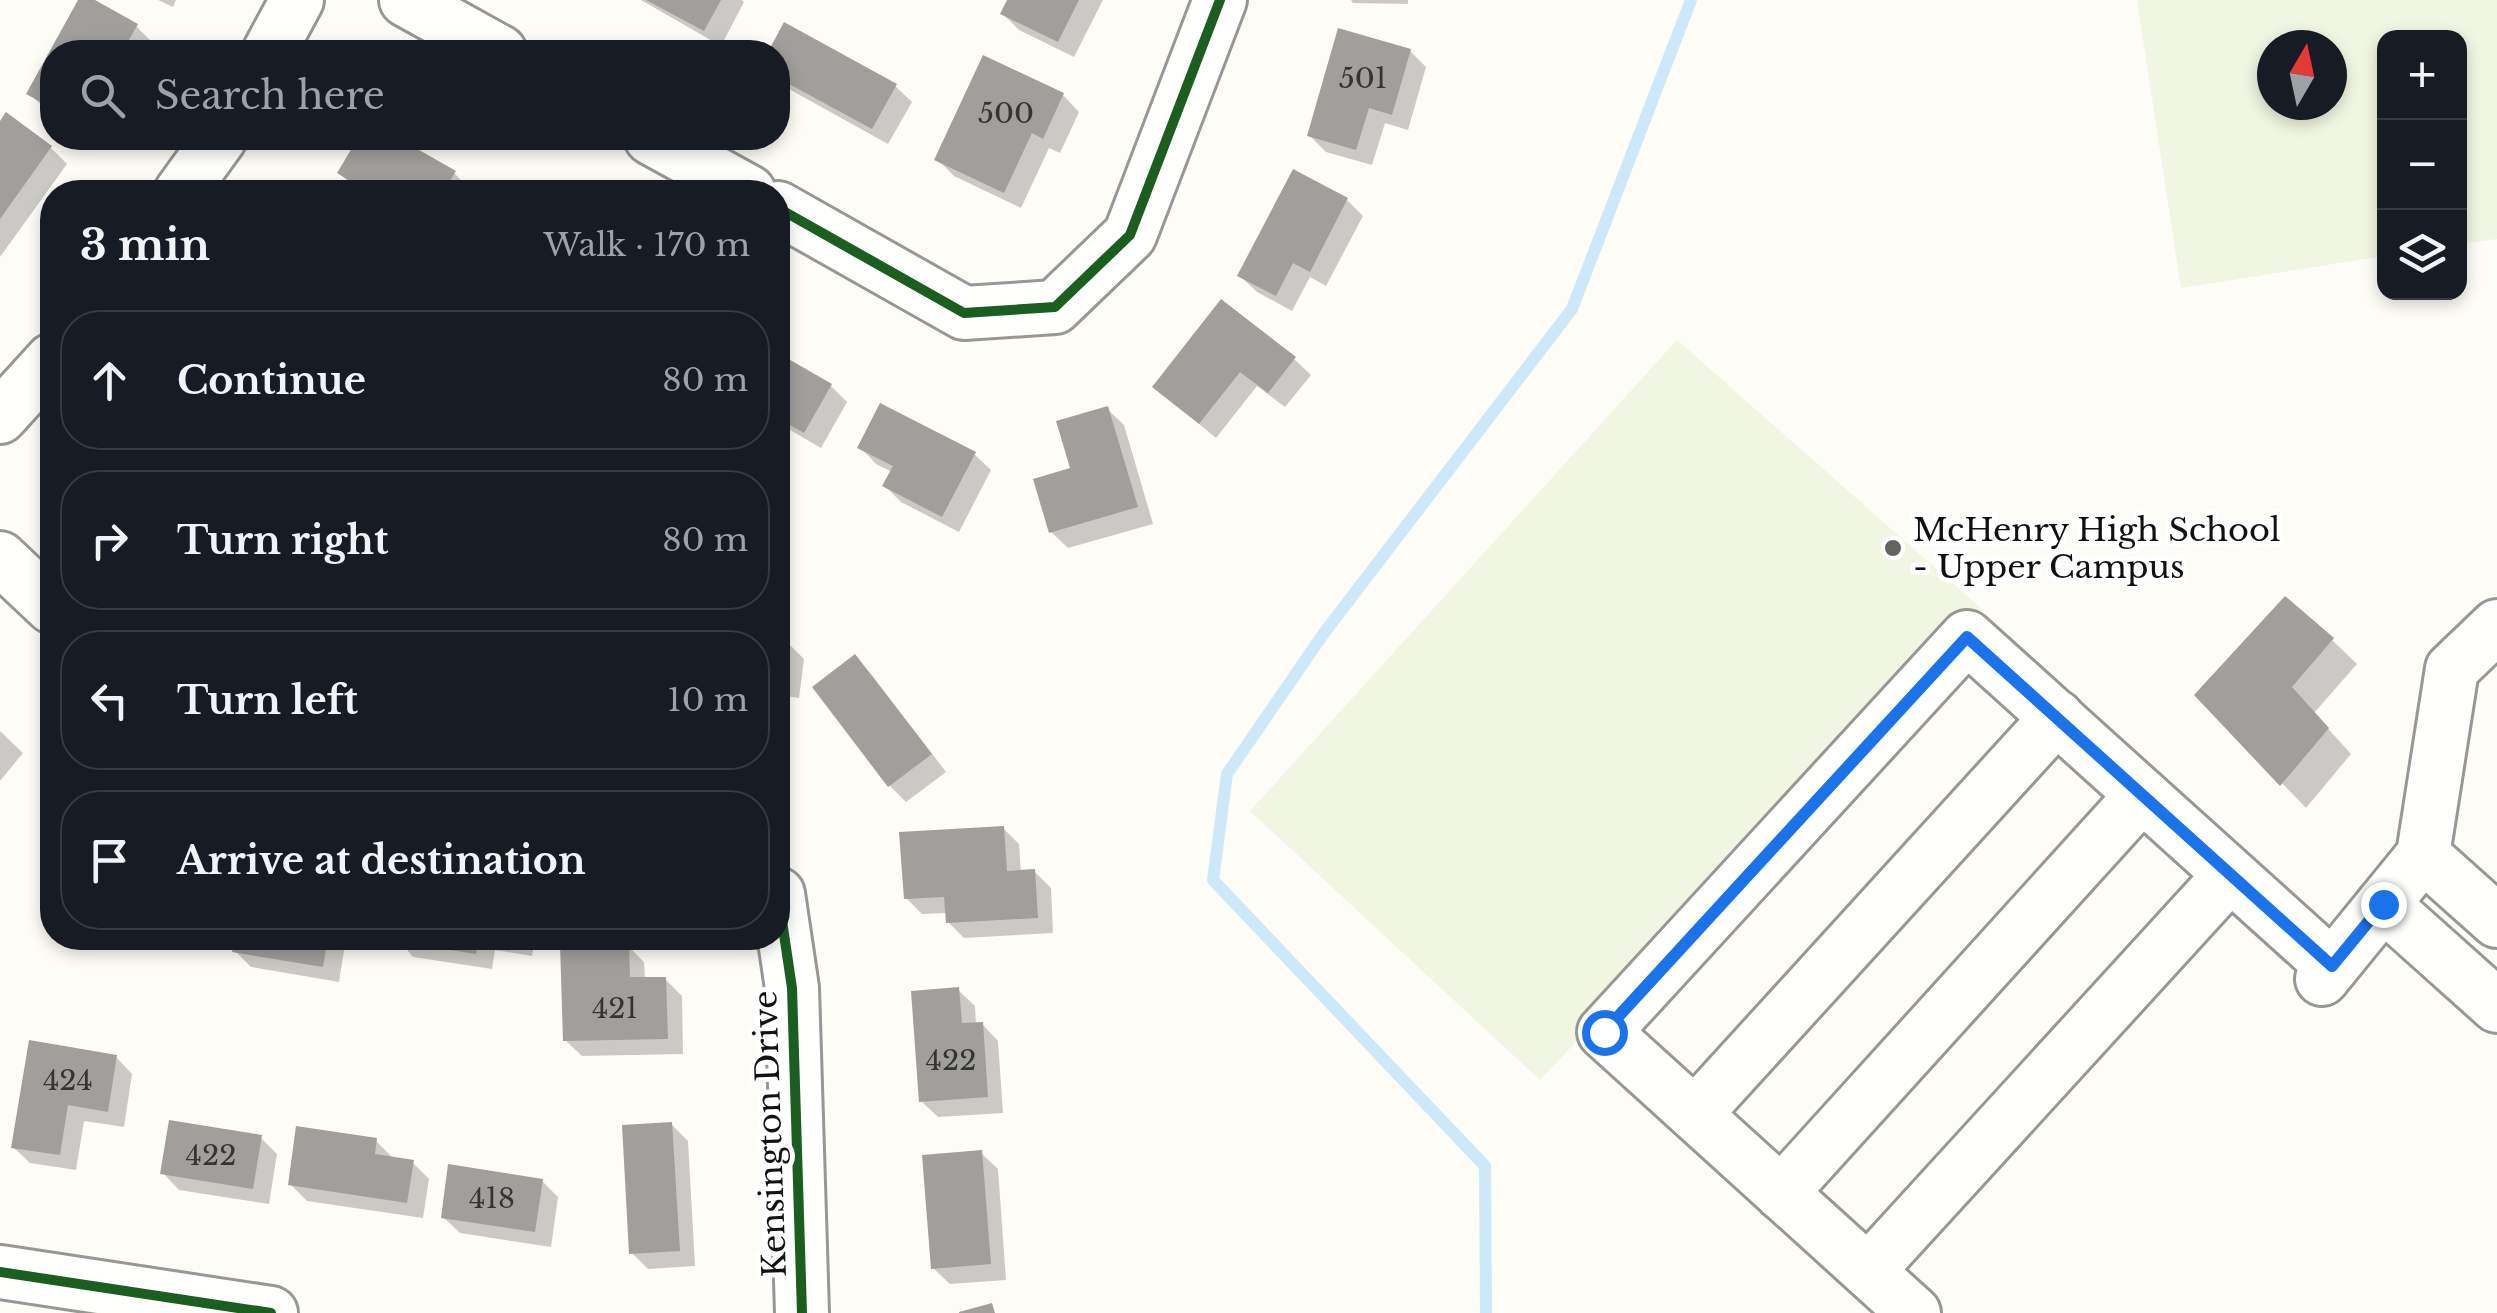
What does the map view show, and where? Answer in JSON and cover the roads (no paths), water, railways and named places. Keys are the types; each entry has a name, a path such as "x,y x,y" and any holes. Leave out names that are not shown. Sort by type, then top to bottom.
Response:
{"street":[{"path":"275,40 297,0"},
{"path":"406,0 478,40"},
{"path":"790,215 964,313 1055,308 1130,235 1220,0"},
{"path":"190,180 212,150"},
{"path":"673,150 727,180"},
{"path":"0,417 40,373"},
{"path":"0,558 40,595"},
{"path":"1914,1313 1604,1032 1967,637 2230,875 2327,973 2422,855 2452,669 2497,626"},
{"path":"1694,1114 2056,718"},
{"path":"1781,1193 2142,795"},
{"path":"2422,855 2497,921"},
{"path":"1868,1271 2230,875"},
{"path":"2383,904 2497,1006"},
{"name":"Kensington Drive","path":"786,950 792,988 802,1313"},
{"path":"0,1272 272,1313"}],"waterway":[{"path":"1486,1313 1485,1166 1213,880 1227,774 1324,633 1572,309 1691,0"}],"place":[{"name":"McHenry High School - Upper Campus","path":"1893,548"}]}
